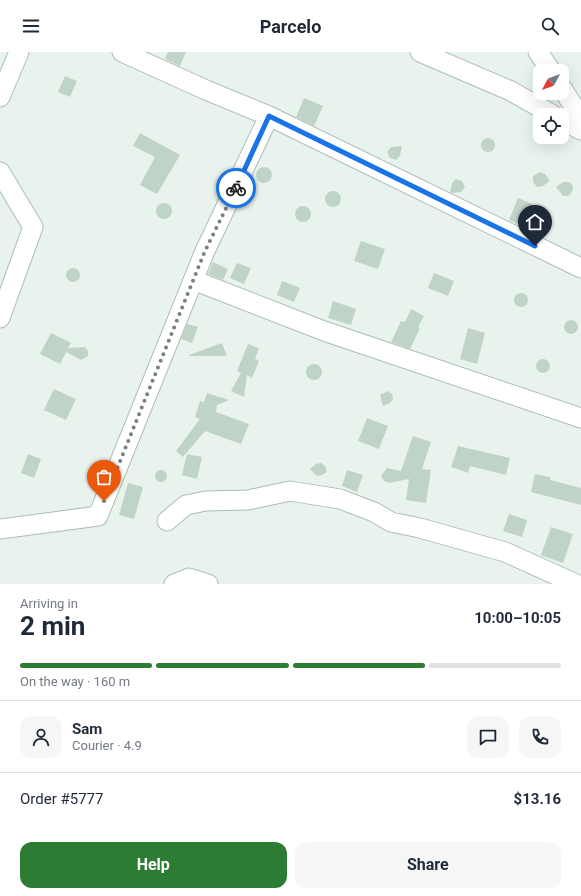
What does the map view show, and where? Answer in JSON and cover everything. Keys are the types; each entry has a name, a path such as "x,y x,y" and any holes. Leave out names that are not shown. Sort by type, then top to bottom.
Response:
{"street":[{"path":"0,97 19,52"},
{"path":"122,52 206,90 269,116 580,264"},
{"path":"420,52 511,91 541,108"},
{"path":"538,52 546,64"},
{"path":"569,99 581,118"},
{"path":"0,529 98,516 205,251 269,116"},
{"path":"569,124 581,130"},
{"path":"0,172 33,227 0,318"},
{"path":"193,280 324,331 581,418"},
{"path":"167,521 186,505 206,501 248,500 290,491 340,499 374,512 391,522 420,528 505,552 576,584"},
{"path":"174,584 189,578 208,584"}],"building":[{"path":"168,52 186,52 180,66 165,59"},
{"path":"65,76 77,81 70,97 58,92"},
{"path":"304,98 323,106 314,126 296,117"},
{"path":"140,133 180,155 157,194 140,185 155,157 133,146"},
{"path":"488,138 493,140 495,145 493,150 488,152 483,150 481,145 483,140"},
{"path":"402,146 400,156 396,160 390,158 387,152 391,147"},
{"path":"264,167 271,172 272,175 267,182 264,183 257,178 256,175 261,168"},
{"path":"540,172 545,174 550,181 543,186 537,187 533,182 533,176"},
{"path":"456,179 462,181 465,187 461,192 452,193 450,192 452,183"},
{"path":"563,182 569,182 573,186 572,192 568,196 563,196 556,187"},
{"path":"333,191 340,196 341,199 336,206 333,207 326,202 325,199 330,192"},
{"path":"518,198 532,204 530,208 541,217 544,225 536,229 522,226 509,220"},
{"path":"164,203 170,205 172,211 170,217 164,219 158,217 156,211 158,205"},
{"path":"300,206 306,206 311,211 309,220 306,222 300,222 295,217 295,211"},
{"path":"361,241 385,249 378,269 354,261"},
{"path":"213,262 228,269 223,280 208,274"},
{"path":"237,263 251,268 244,284 230,278"},
{"path":"73,268 78,270 80,275 78,280 73,282 68,280 66,275 68,270"},
{"path":"434,273 454,281 448,296 428,288"},
{"path":"282,281 300,288 294,302 277,295"},
{"path":"518,293 524,293 528,297 528,303 524,307 518,307 514,303 514,297"},
{"path":"333,301 356,309 351,325 328,318"},
{"path":"411,309 424,316 418,327 420,328 410,349 391,342 401,321 405,322"},
{"path":"568,320 574,320 578,324 578,330 574,334 568,334 564,330 564,324"},
{"path":"187,324 198,327 192,343 181,339"},
{"path":"468,328 485,333 477,364 460,359"},
{"path":"51,333 71,343 68,348 85,347 88,351 88,356 81,360 66,352 60,364 40,354"},
{"path":"222,343 227,356 189,355"},
{"path":"248,344 259,348 255,359 259,361 252,378 247,375 244,397 231,391 241,373 237,371"},
{"path":"540,359 546,359 550,363 550,369 546,373 540,373 536,369 536,363"},
{"path":"314,364 321,369 322,372 317,379 314,380 307,375 306,372 311,365"},
{"path":"54,389 76,399 66,420 44,410"},
{"path":"388,391 392,394 393,399 390,403 383,406 380,395"},
{"path":"207,393 229,400 217,405 216,412 249,424 241,444 205,431 183,457 176,451 200,419 195,417 200,401 204,402"},
{"path":"367,418 388,426 379,449 358,441"},
{"path":"413,436 431,442 422,469 431,470 426,503 406,500 409,479 389,483 384,481 381,476 387,468 401,471"},
{"path":"458,446 510,458 506,475 470,466 468,473 451,467"},
{"path":"28,454 41,459 34,478 21,473"},
{"path":"187,454 202,457 197,479 182,475"},
{"path":"321,463 325,466 327,472 317,476 310,469 316,464"},
{"path":"159,470 163,470 167,476 163,482 159,482 155,478 155,474"},
{"path":"347,470 363,475 357,492 342,486"},
{"path":"535,474 550,477 550,480 581,488 581,505 531,492"},
{"path":"128,483 143,487 134,519 119,515"},
{"path":"509,514 527,520 522,537 503,531"},
{"path":"551,527 573,534 563,563 541,555"}],"way so far":[{"path":"104,501 205,251 236,188"}],"route":[{"path":"236,188 269,116 535,246"}]}
